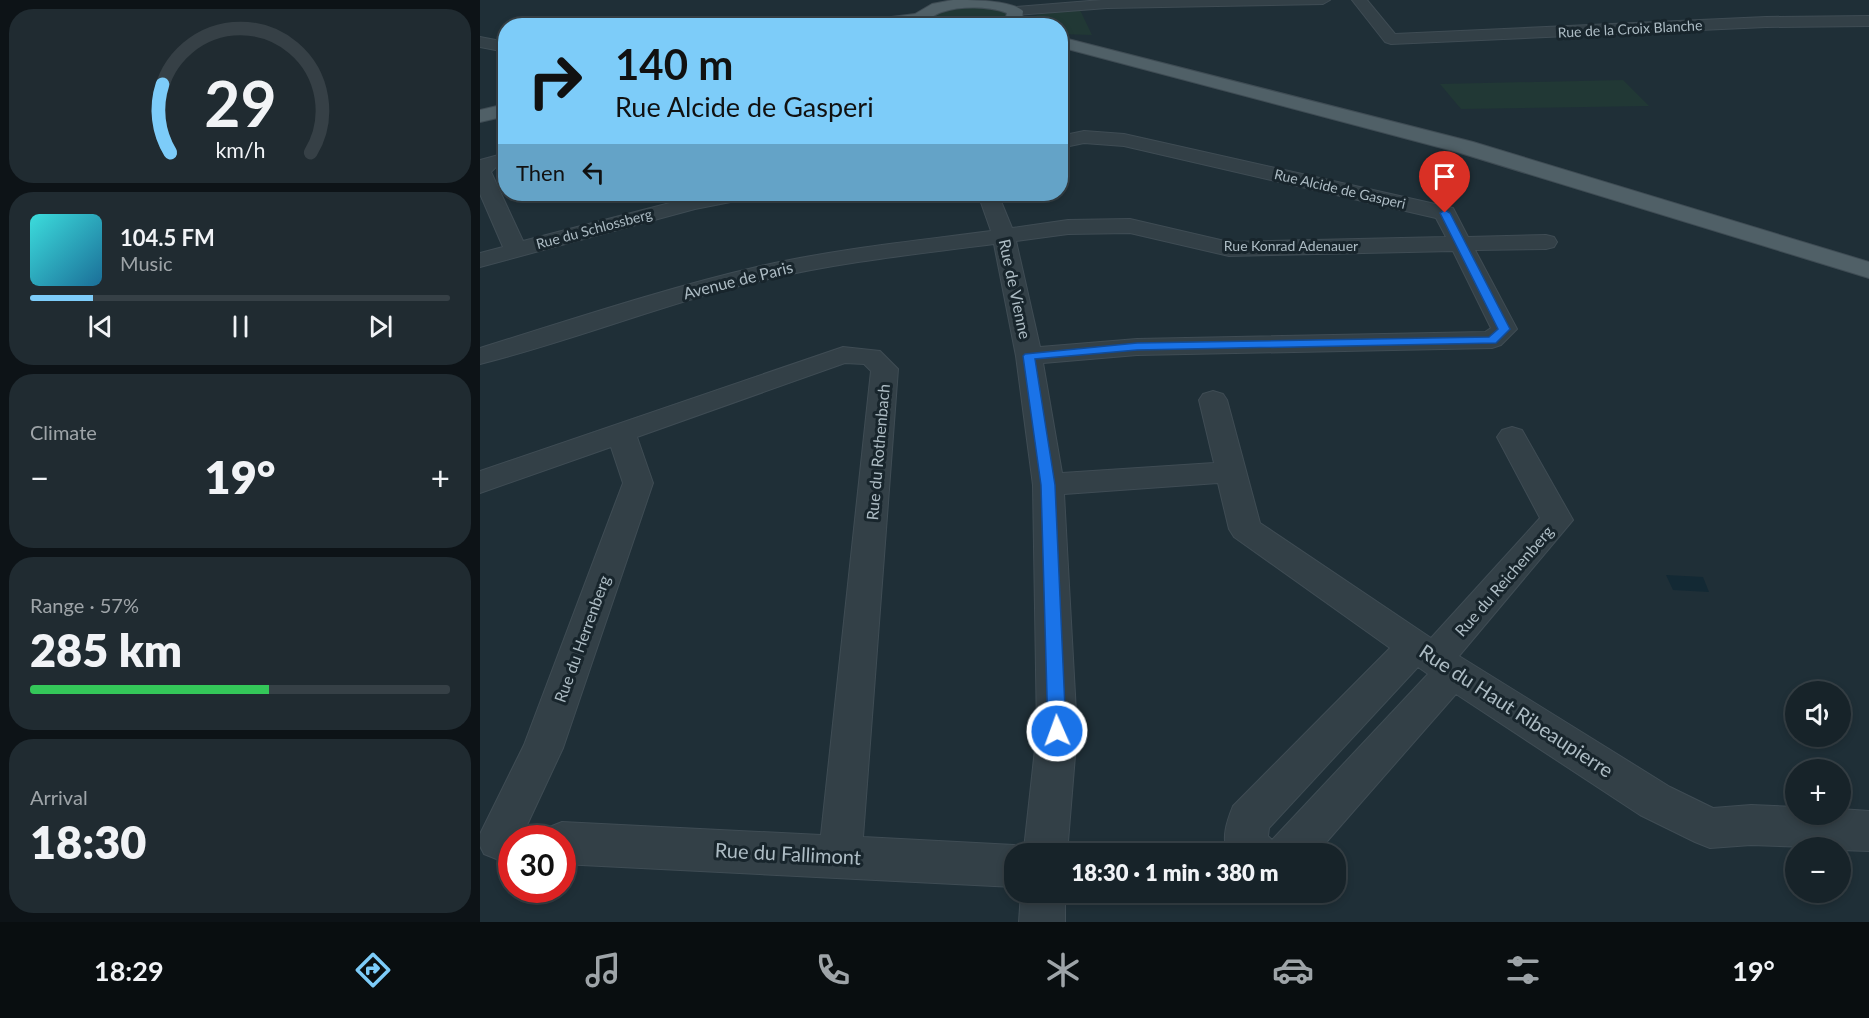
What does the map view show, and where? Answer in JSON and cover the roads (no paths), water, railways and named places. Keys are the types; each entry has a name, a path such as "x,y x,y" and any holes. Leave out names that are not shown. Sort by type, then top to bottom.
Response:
{"main road":[{"path":"924,18 927,10 942,5 977,0 997,3 1015,11 1014,18"},
{"path":"1068,44 1465,147 1869,270"},
{"path":"480,116 498,113"}],"street":[{"path":"1015,11 1107,4 1323,0"},
{"path":"1359,0 1407,56"},
{"name":"Rue de la Croix Blanche","path":"1391,39 1766,22 1869,21"},
{"path":"480,42 498,45"},
{"name":"Rue Alcide de Gasperi","path":"1029,356 1137,347 1492,340 1504,329 1445,213 1124,140 1084,137 1068,140"},
{"path":"498,161 489,163 480,171 516,250"},
{"name":"Rue du Schlossberg","path":"480,260 680,201"},
{"name":"Rue de Vienne","path":"991,201 1003,234 1029,356 1048,485 1057,731 1046,843"},
{"name":"Rue Konrad Adenauer","path":"1003,234 1068,227 1130,226 1229,249 1546,242"},
{"name":"Avenue de Paris","path":"480,356 675,296 762,273 850,256 1003,234"},
{"name":"Rue du Rothenbach","path":"480,482 843,355 871,357 885,369 840,857"},
{"name":"Rue du Haut Ribeaupierre","path":"1213,400 1229,472 1245,529 1435,659 1655,801 1710,828 1751,825 1869,831"},
{"name":"Rue du Herrenberg","path":"497,840 543,748 638,483 621,434"},
{"name":"Rue du Reichenberg","path":"1295,843 1435,659 1557,520 1512,436"},
{"path":"1048,485 1229,472"},
{"name":"Rue du Reichenberg","path":"1246,843 1248,820 1435,659"},
{"name":"Rue du Fallimont","path":"576,844 1004,865"},
{"path":"1042,922 1043,903"}],"water":[{"path":"1666,575 1703,577 1709,592 1673,590"}]}
